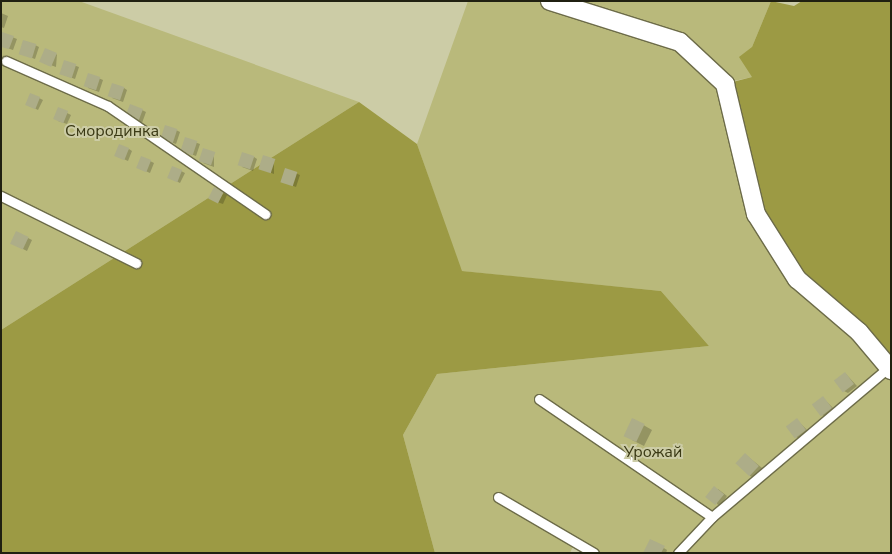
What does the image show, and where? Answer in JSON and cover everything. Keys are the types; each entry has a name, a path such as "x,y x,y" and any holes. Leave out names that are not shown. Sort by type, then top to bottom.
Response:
{"street":[{"path":"550,1 680,42 725,84 756,214 797,279 859,332 889,369"}],"lane":[{"path":"3,62 108,106 265,214"},
{"path":"1,196 136,263"},
{"path":"678,553 712,517 889,369"},
{"path":"539,399 712,517"},
{"path":"498,497 594,553"}],"green space":[{"name":"Смородинка","path":"1,1 79,1 359,102 1,330"},
{"name":"Урожай","path":"468,1 771,1 752,47 752,77 725,83 891,370 891,553 594,553 575,542 570,553 435,553 403,435 437,374 709,346 661,291 461,271 417,144"}],"shaded area":[{"path":"771,1 794,6 802,1 891,1 891,370 797,279 756,214 725,84 752,77 739,57 752,47"},
{"path":"359,102 417,144 462,271 661,291 709,346 437,374 403,435 435,553 1,553 1,330"}],"building":[{"path":"2,32 14,36 9,49 1,47"},
{"path":"23,40 36,44 32,58 19,54"},
{"path":"45,48 57,53 51,67 39,62"},
{"path":"64,60 76,64 72,78 59,74"},
{"path":"88,73 100,77 96,90 84,86"},
{"path":"112,83 124,87 120,100 108,96"},
{"path":"30,93 40,97 35,109 25,105"},
{"path":"130,104 143,109 138,123 125,118"},
{"path":"58,107 68,111 63,123 53,119"},
{"path":"165,125 177,129 173,143 160,139"},
{"path":"185,137 197,141 193,155 180,151"},
{"path":"119,144 129,148 124,160 114,156"},
{"path":"203,148 215,152 211,165 199,161"},
{"path":"242,152 254,156 250,169 238,165"},
{"path":"263,155 275,159 271,173 258,169"},
{"path":"141,156 151,160 146,172 136,168"},
{"path":"172,166 182,170 177,182 167,178"},
{"path":"285,168 297,172 293,186 280,182"},
{"path":"214,187 224,192 218,204 208,199"},
{"path":"16,231 29,237 23,250 10,244"},
{"path":"845,372 854,384 843,392 834,380"},
{"path":"823,396 832,408 821,416 812,404"},
{"path":"632,418 645,424 636,442 624,436"},
{"path":"797,418 806,430 795,438 786,426"},
{"path":"745,453 759,466 749,476 735,463"},
{"path":"714,486 724,494 715,505 705,497"},
{"path":"650,539 665,546 661,553 643,553"}]}
